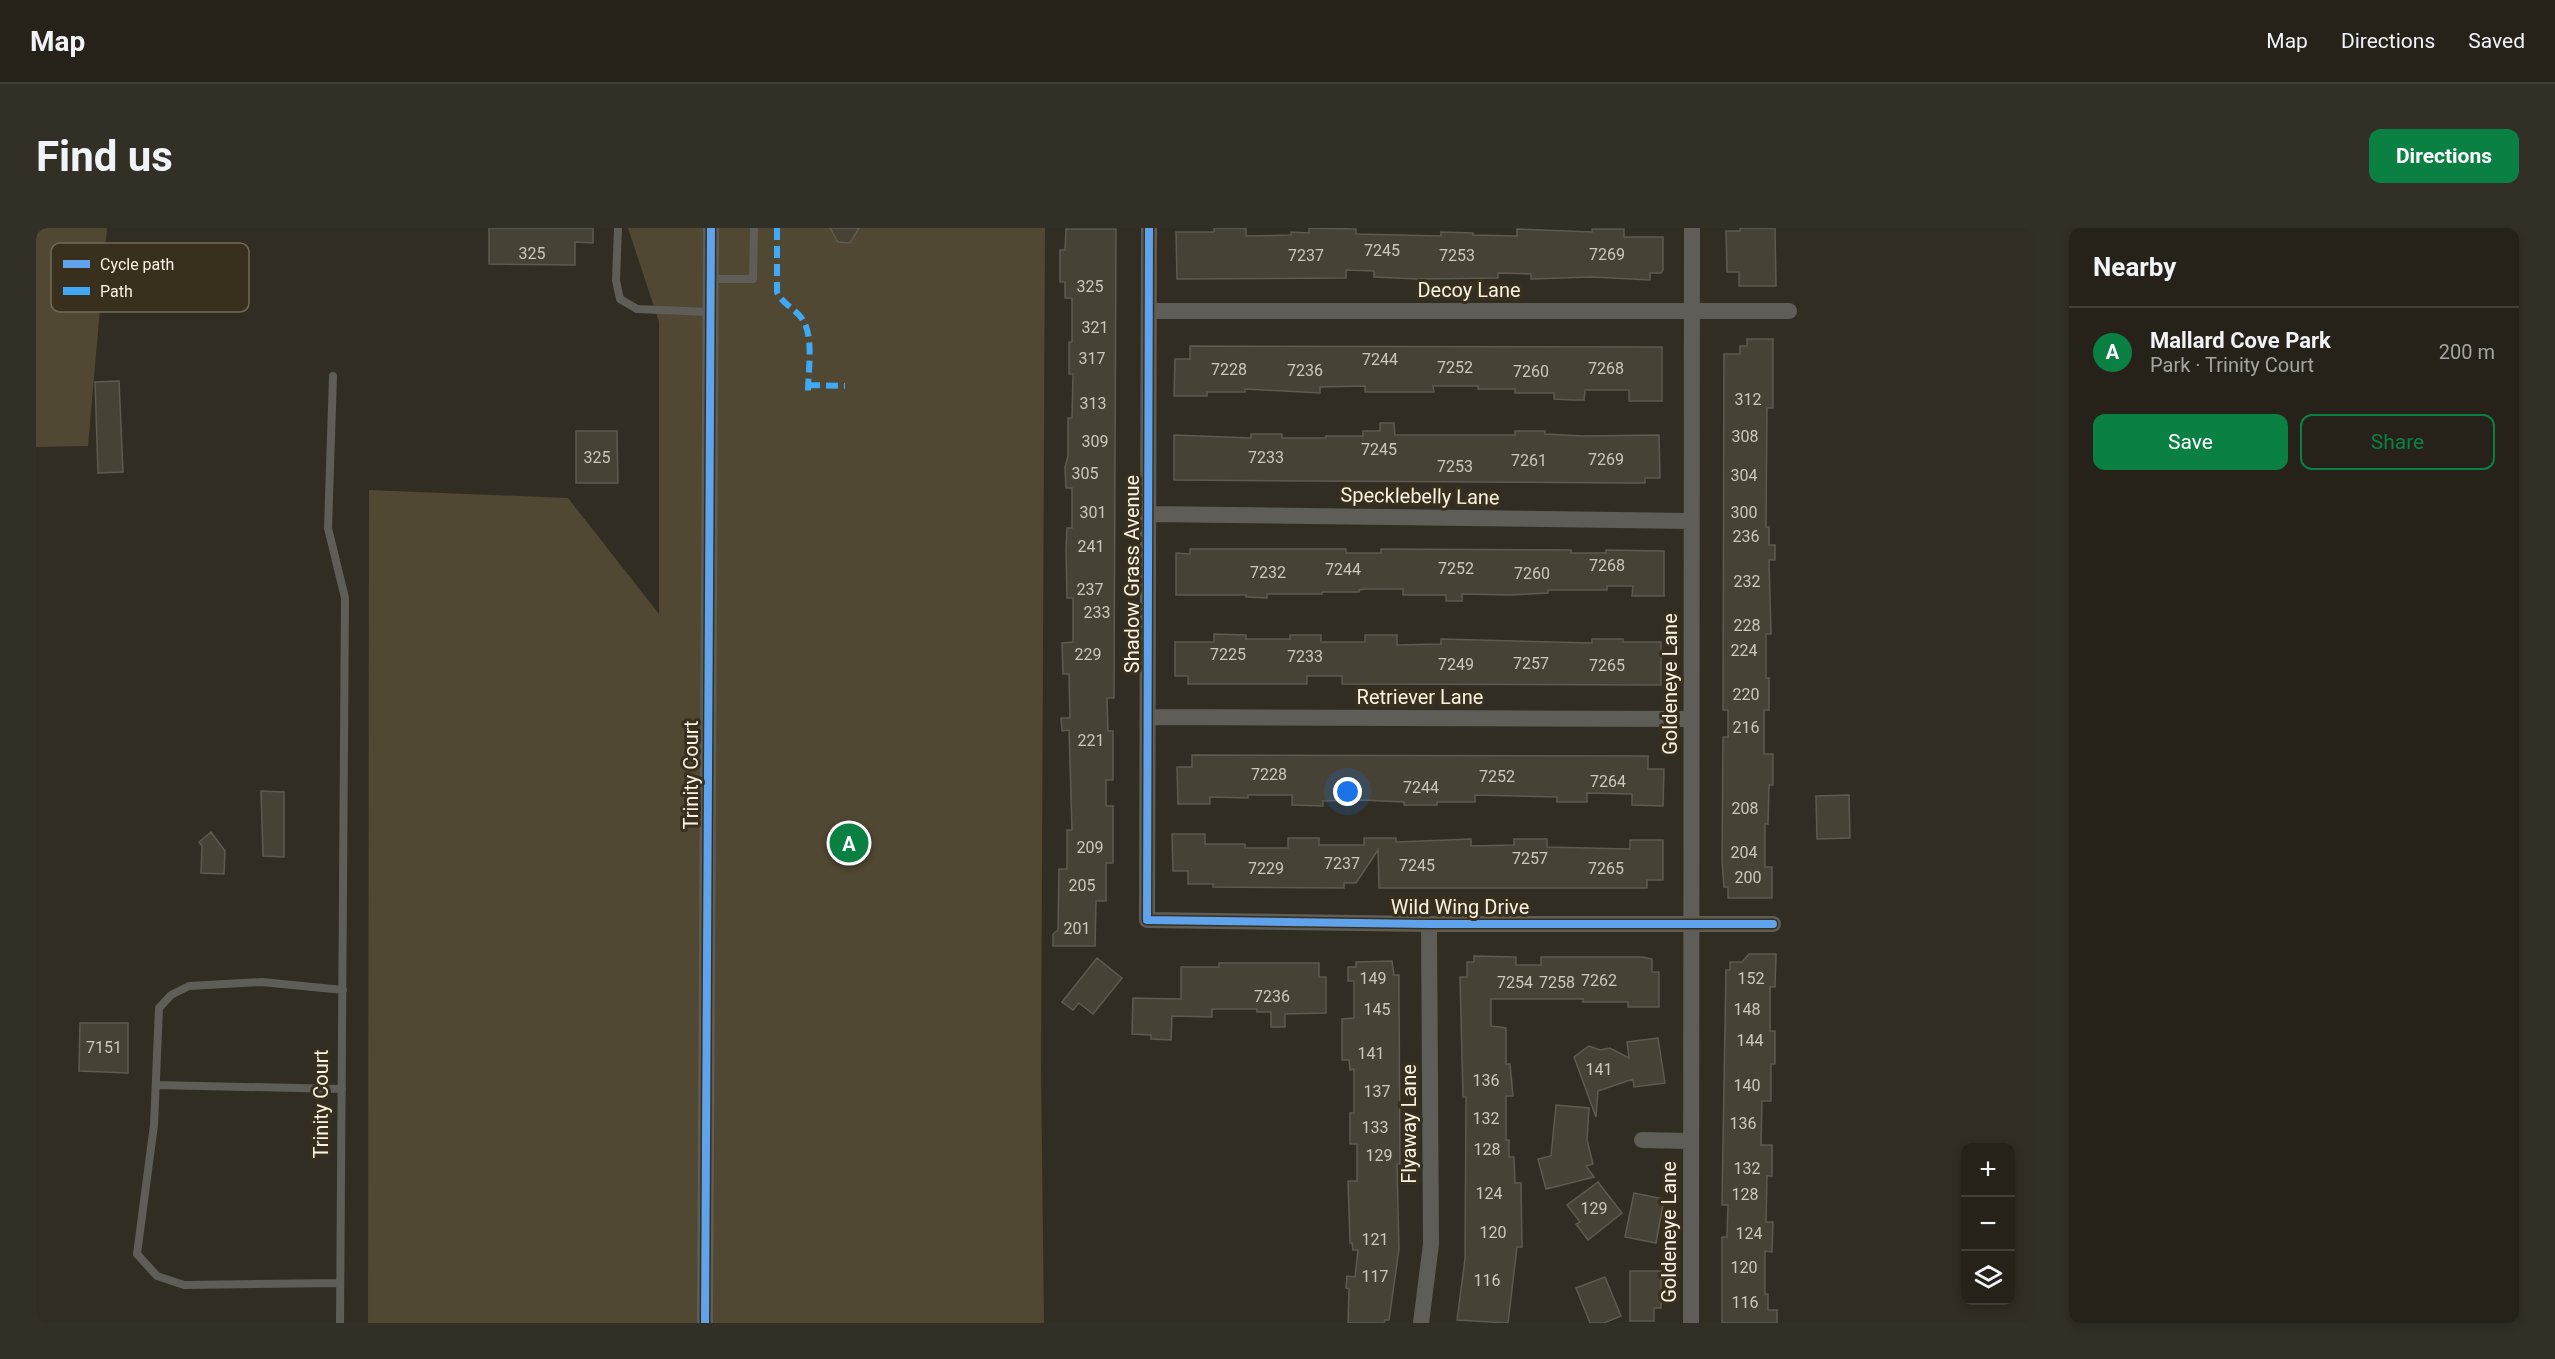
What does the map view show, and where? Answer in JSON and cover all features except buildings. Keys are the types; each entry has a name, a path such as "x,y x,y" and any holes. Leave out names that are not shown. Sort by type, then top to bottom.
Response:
{"street":[{"name":"Trinity Court","path":"705,1323 711,228"},
{"name":"Shadow Grass Avenue","path":"1147,920 1149,228"},
{"name":"Goldeneye Lane","path":"1690,1323 1692,228"},
{"name":"Decoy Lane","path":"1149,311 1789,311"},
{"name":"Specklebelly Lane","path":"1148,514 1691,520"},
{"name":"Retriever Lane","path":"1149,717 1691,719"},
{"name":"Wild Wing Drive","path":"1147,920 1429,924 1773,924"},
{"name":"Flyaway Lane","path":"1421,1323 1431,1244 1429,924"},
{"name":"Goldeneye Lane","path":"1642,1140 1690,1141"}],"lane":[{"path":"618,228 616,280 620,299 637,309 710,312"},
{"path":"711,279 753,279 754,228"},
{"name":"Trinity Court","path":"333,376 328,528 345,598 340,1323"},
{"path":"340,1283 184,1285 157,1276 137,1254 154,1125 159,1008 171,995 189,986 262,982 343,990"},
{"path":"156,1085 342,1089"}],"shaded area":[{"path":"36,228 107,228 106,243 51,243 51,312 100,312 88,446 36,447"},
{"path":"628,228 1045,228 1041,1071 1044,1323 368,1323 369,490 568,498 659,614 659,322"}],"marked path":[{"path":"777,228 777,292 782,300 800,316 806,327 810,355 808,392"},
{"path":"808,385 845,386"}],"cycle path":[{"path":"705,1323 711,228"},
{"path":"1149,228 1147,920 1429,924 1773,924"}],"place":[{"name":"Mallard Cove Park","path":"849,843"}]}
